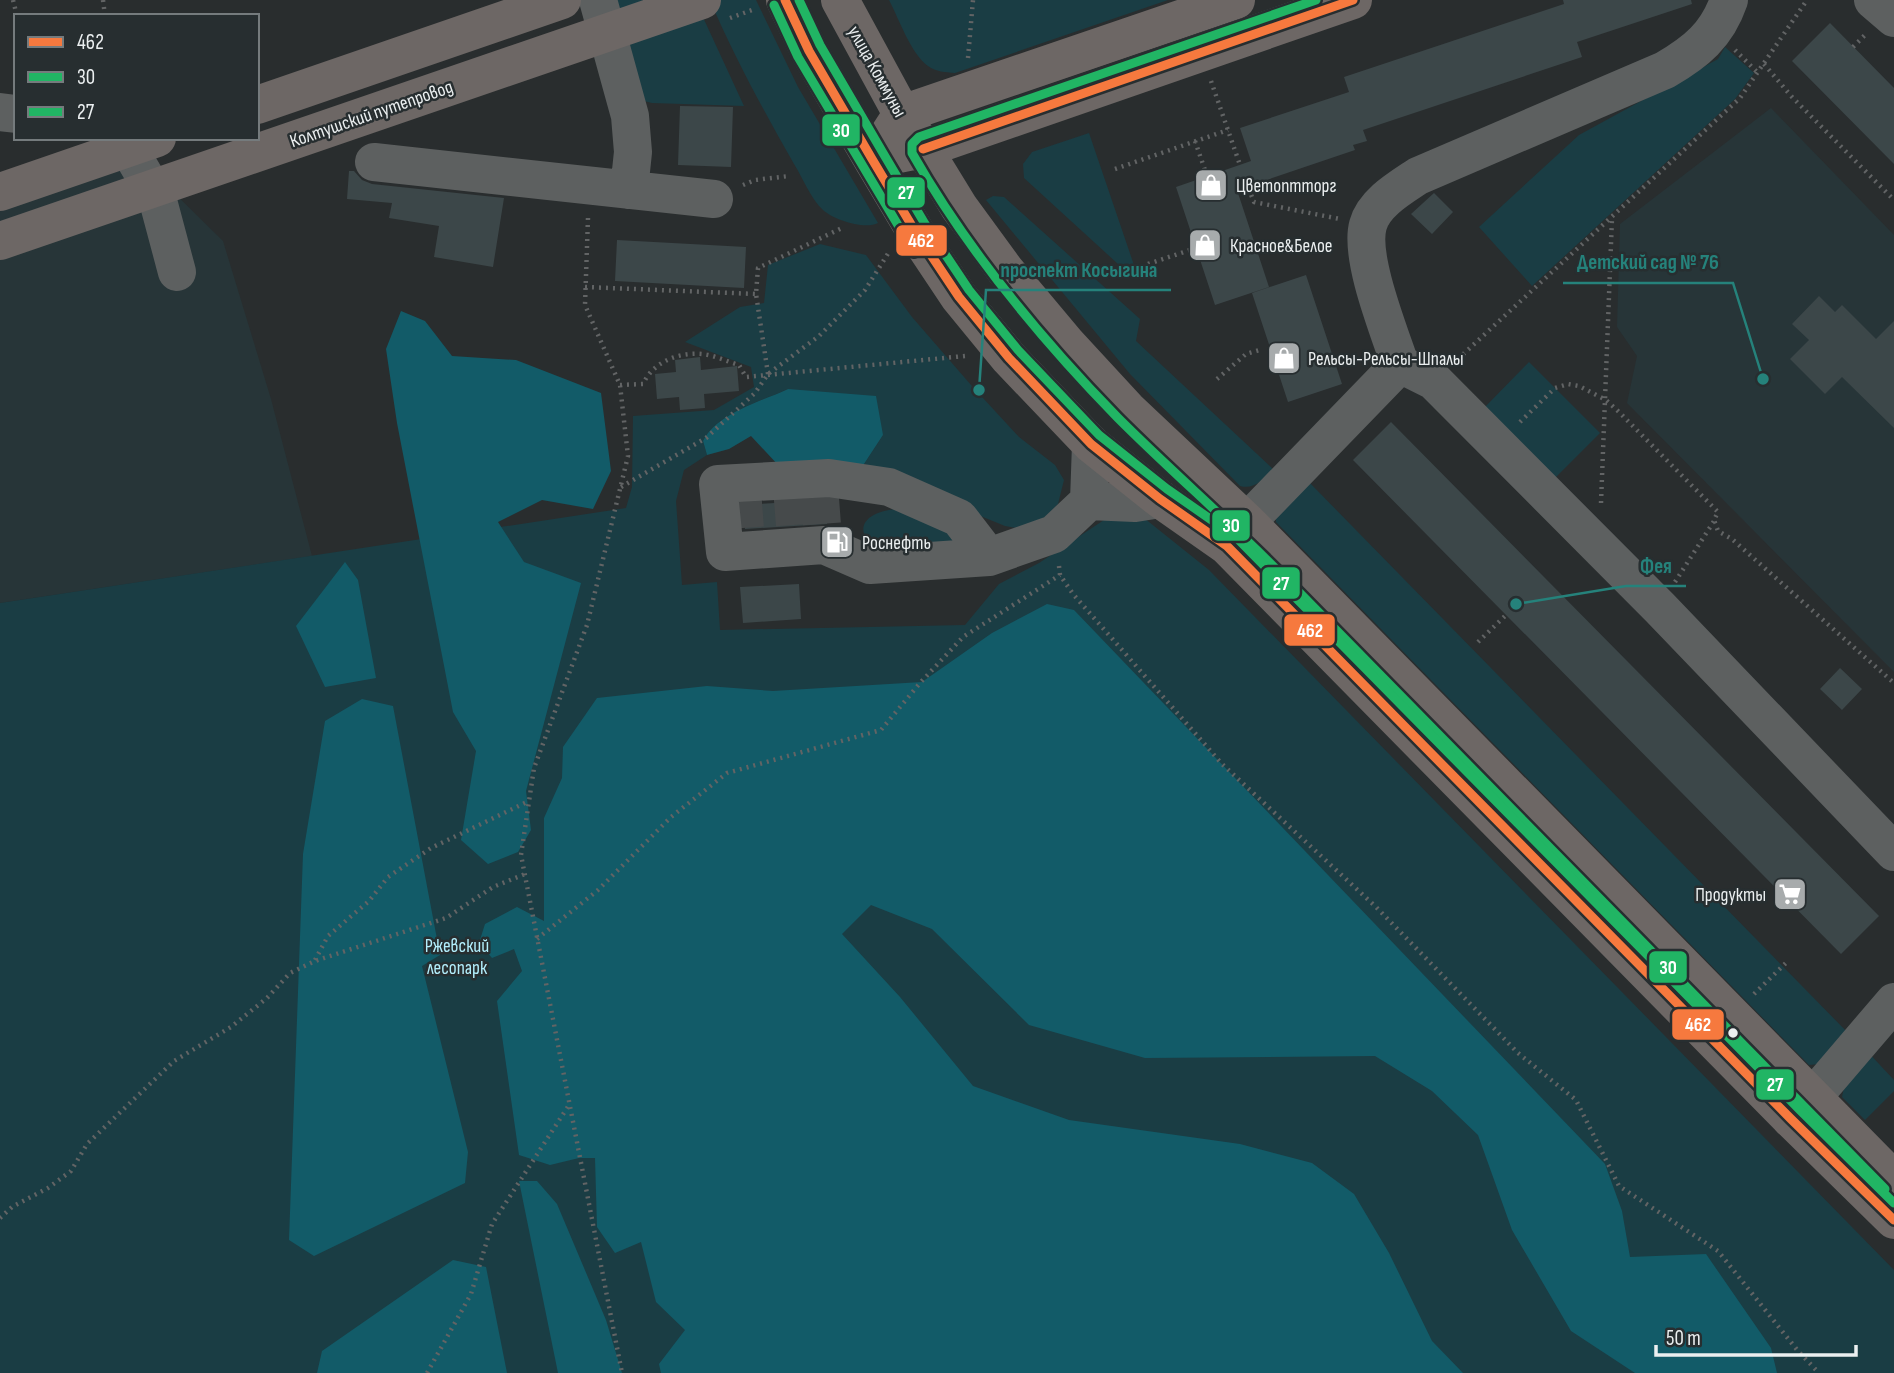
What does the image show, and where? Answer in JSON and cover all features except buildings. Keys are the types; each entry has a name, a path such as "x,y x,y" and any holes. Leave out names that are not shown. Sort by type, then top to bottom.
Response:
{"main road":[{"path":"259,104 562,0"},
{"name":"Колтушский путепровод","path":"0,241 702,0"},
{"name":"улица Коммуны","path":"785,0 809,51 915,231 960,297 1009,358 1091,443 1160,499 1227,545 1802,1109 1894,1180"},
{"name":"улица Коммуны","path":"839,0 902,114 966,217 1005,270 1067,344 1127,409 1247,522 1802,1109 1894,1220"},
{"path":"872,159 902,114 1236,0"},
{"path":"872,159 923,149 1353,0"},
{"path":"0,192 151,140"}],"lane":[{"path":"598,0 630,116 633,152 629,190"},
{"path":"1729,0 1714,31 1693,54 1665,70 1418,176 1386,198 1368,225 1367,257 1400,364 1434,381 1660,608 1894,852"},
{"path":"1873,0 1894,18"},
{"path":"116,140 130,151 157,198 177,272"},
{"path":"374,162 714,200"},
{"path":"1247,522 1400,364"},
{"path":"989,557 959,518 889,486 718,484 725,552 784,537 870,565 989,557 1054,534 1089,501 1091,443"},
{"path":"1089,501 1135,503 1160,499"},
{"path":"1802,1109 1894,1002"}],"path":[{"path":"967,61 973,0"},
{"path":"1434,381 1740,98 1807,0"},
{"path":"1764,64 1792,97 1894,200"},
{"path":"1211,80 1240,165"},
{"path":"1115,169 1228,130"},
{"path":"1195,141 1207,176"},
{"path":"714,200 755,180 789,176"},
{"path":"1246,182 1254,202 1368,225"},
{"path":"589,186 585,305 620,385 628,456 587,625 534,768 522,855 622,1373"},
{"path":"1600,549 1612,218"},
{"path":"768,374 756,294 758,268 842,228"},
{"path":"1148,264 1196,248"},
{"path":"620,488 706,438 755,393 768,374 819,337 865,290 889,252"},
{"path":"585,287 756,294"},
{"path":"1217,379 1246,354 1263,349"},
{"path":"620,385 643,384 647,374 668,358 702,354 739,365 746,377 965,356"},
{"path":"1496,444 1555,388 1568,384 1579,386 1606,400 1718,512 1660,608"},
{"path":"1714,520 1718,531 1732,539 1894,683"},
{"path":"1054,534 1060,575 1073,594 1222,765 1376,907 1518,1053 1576,1100 1619,1186 1718,1251 1798,1351 1819,1373"},
{"path":"537,939 598,890 671,817 727,772 881,730 963,637 1060,575"},
{"path":"1478,642 1506,615"},
{"path":"315,961 328,936 369,901 388,877 432,848 530,800"},
{"path":"0,1218 12,1207 48,1188 71,1171 87,1144 174,1061 231,1027 267,998 290,973 315,961 446,918 493,887 525,874"},
{"path":"427,1373 471,1294 492,1224 569,1105"}],"shaded area":[{"path":"1771,108 1894,235 1894,672 1627,403 1637,356 1617,327 1620,224"},
{"path":"102,163 159,178 223,241 271,399 312,556 0,603 0,181"},
{"path":"401,311 425,321 452,356 516,360 601,393 611,471 593,509 542,500 498,522 524,562 581,583 526,791 531,830 518,852 488,864 461,840 476,751 453,712 397,423 386,349"},
{"path":"788,389 876,396 883,435 864,464 818,473 780,467 751,436 729,449 707,455 703,441 718,423 740,409"},
{"path":"345,562 358,580 376,678 325,687 296,626"},
{"path":"1047,604 1074,610 1605,1164 1622,1211 1630,1257 1706,1254 1771,1348 1777,1373 1635,1373 1571,1331 1512,1230 1478,1135 1432,1091 1375,1056 1145,1058 1029,1025 932,929 871,905 842,934 900,997 973,1086 1069,1120 1240,1144 1312,1163 1354,1194 1389,1253 1432,1341 1463,1373 661,1373 659,1364 685,1330 656,1302 641,1242 615,1253 597,1227 595,1158 579,1158 550,1165 519,1155 497,1001 522,971 514,949 492,958 479,943 485,924 517,907 544,921 544,818 562,778 563,747 597,698 707,686 773,691 922,682 992,633"},
{"path":"362,699 393,706 440,955 422,966 468,1152 465,1183 314,1256 289,1240 303,854 325,721"},
{"path":"519,1181 537,1181 557,1204 606,1320 622,1373 558,1373"},
{"path":"453,1260 486,1267 507,1373 317,1373 322,1351"}],"green space":[{"path":"611,0 695,0 744,106 644,101"},
{"path":"710,0 756,0 798,87 878,223 858,225 842,220 828,214 814,200 750,84"},
{"path":"889,0 1168,0 955,73 934,69 922,60 911,45"},
{"path":"1725,47 1754,73 1735,99 1532,286 1479,227 1579,135 1718,59"},
{"path":"1089,133 1136,271 1133,275 1024,178 1023,164 1032,152"},
{"path":"993,196 1004,197 1140,319 1136,341 1273,469 1266,476 1254,485 1240,486 1130,374 986,200"},
{"name":"Ржевский лесопарк","path":"820,244 866,255 912,317 971,385 1019,437 1055,465 1064,480 1058,504 1042,521 1022,529 1005,526 978,515 864,464 883,435 788,389 740,409 718,423 703,441 707,455 684,470 676,501 682,585 717,582 720,630 965,625 999,584 1039,563 1104,520 1144,518 1209,570 1894,1270 1894,1373 0,1373 0,603 626,508 632,487 633,416 714,410 754,387 751,367 685,342 740,307 764,303 768,265"},
{"path":"1529,362 1600,433 1555,478 1485,407"},
{"path":"1307,480 1849,1034 1819,1064 1809,1065 1276,522 1276,514"},
{"path":"896,509 923,512 958,540 882,553 866,538 864,525 875,514"},
{"path":"1865,1049 1894,1080 1894,1091 1865,1120 1842,1097 1847,1073"}],"tunnel":[{"path":"819,486 822,525"},
{"path":"792,487 795,526"},
{"path":"742,490 745,529"}],"transit line":[{"name":"462","path":"785,0 809,51 915,231 959,297 1009,358 1091,444 1160,499 1227,546 1791,1119 1894,1220"},
{"name":"27","path":"799,0 820,45 925,224 969,290 1018,350 1099,435 1167,489 1236,537 1894,1203"},
{"name":"30","path":"1316,0 919,137 912,144 912,153 956,224 1006,292 1089,388 1283,576 1885,1189"},
{"name":"462","path":"923,149 1353,0"},
{"name":"30","path":"774,5 798,57 914,252"}],"place":[{"name":"Цветоптторг","path":"1211,185"},
{"name":"Красное&Белое","path":"1205,245"},
{"name":"Рельсы-Рельсы-Шпалы","path":"1284,358"},
{"name":"Детский сад № 76","path":"1763,379"},
{"name":"проспект Косыгина","path":"979,390"},
{"name":"Роснефть","path":"837,542"},
{"name":"Фея","path":"1516,604"},
{"name":"Продукты","path":"1790,894"}]}
